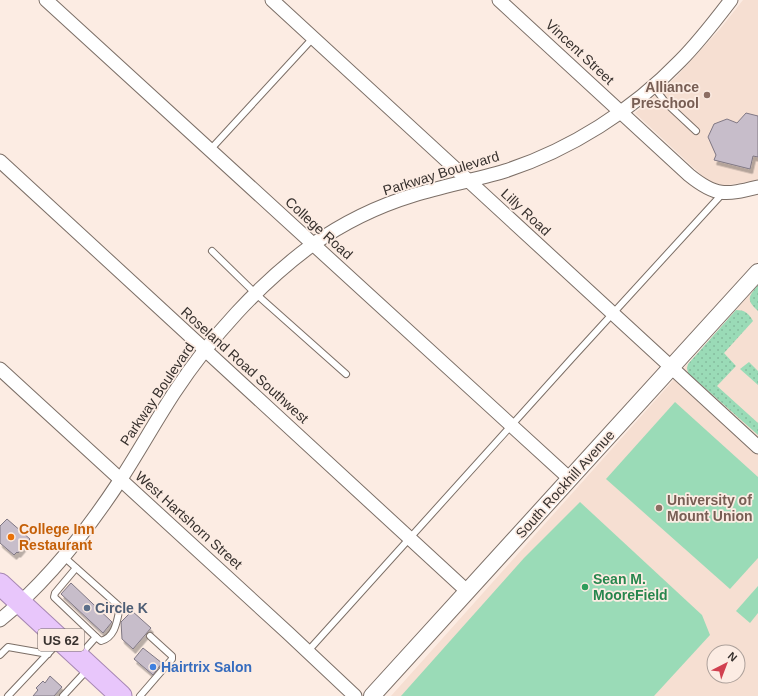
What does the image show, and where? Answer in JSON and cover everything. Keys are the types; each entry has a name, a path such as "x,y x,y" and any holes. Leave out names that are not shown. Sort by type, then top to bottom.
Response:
{"highway":[{"name":"US 62","path":"0,584 21,603 54,647 85,662 121,696"}],"street":[{"name":"College Road","path":"46,0 570,479"},
{"name":"Lilly Road","path":"272,0 758,447"},
{"name":"Vincent Street","path":"499,0 702,186 710,190 723,193 739,192 758,187"},
{"name":"Parkway Boulevard","path":"0,620 35,589 105,502 175,392 205,351 235,315 288,263 349,222 385,206 412,196 508,170 575,140 620,111 653,86 697,43 731,0"},
{"name":"Roseland Road Southwest","path":"0,161 468,592"},
{"name":"South Rockhill Avenue","path":"372,696 758,272"},
{"name":"West Hartshorn Street","path":"0,369 308,651 355,696"}],"lane":[{"path":"210,150 313,38"},
{"path":"653,86 666,103 696,131"},
{"path":"308,651 723,193"},
{"path":"212,251 256,294 346,374"},
{"path":"63,556 120,607 115,630 105,640 101,641 96,637 54,597 55,593 76,568"},
{"path":"140,696 172,659 172,656 150,636"},
{"path":"63,696 85,662 96,637"},
{"path":"0,655 8,647 54,647"},
{"path":"8,696 54,647"}],"shaded area":[{"name":"Alliance Preschool","path":"743,0 758,0 758,180 722,186 709,182 635,113 676,77 720,29"},
{"name":"University of Mount Union","path":"758,285 758,696 391,696"}],"green space":[{"path":"758,285 758,311 750,301 750,296"},
{"path":"736,310 746,312 753,321 724,353 736,366 717,386 758,423 758,435 688,373 687,368 688,364"},
{"path":"749,362 758,371 758,385 740,369"},
{"path":"675,402 758,477 758,558 730,589 606,479"},
{"name":"Sean M. MooreField","path":"580,502 702,615 710,635 654,696 401,696 524,558"},
{"path":"758,586 758,613 750,623 736,611"}],"building":[{"path":"746,113 758,116 758,157 753,156 750,169 714,160 716,155 708,137 714,124 727,119 737,123"},
{"path":"7,519 30,539 18,553 17,552 14,555 0,543 0,526"},
{"name":"Circle K","path":"71,583 112,622 103,633 61,594"},
{"path":"132,611 151,628 133,649 122,639 121,622"},
{"path":"143,648 162,663 153,675 134,659"},
{"path":"50,676 62,687 54,696 33,696 38,690 36,688 43,681 45,683"}],"place":[{"name":"Alliance Preschool","path":"707,95"},
{"name":"University of Mount Union","path":"659,508"},
{"name":"College Inn Restaurant","path":"11,537"},
{"name":"Sean M. MooreField","path":"585,587"},
{"name":"Circle K","path":"87,608"},
{"name":"Hairtrix Salon","path":"153,667"}]}
